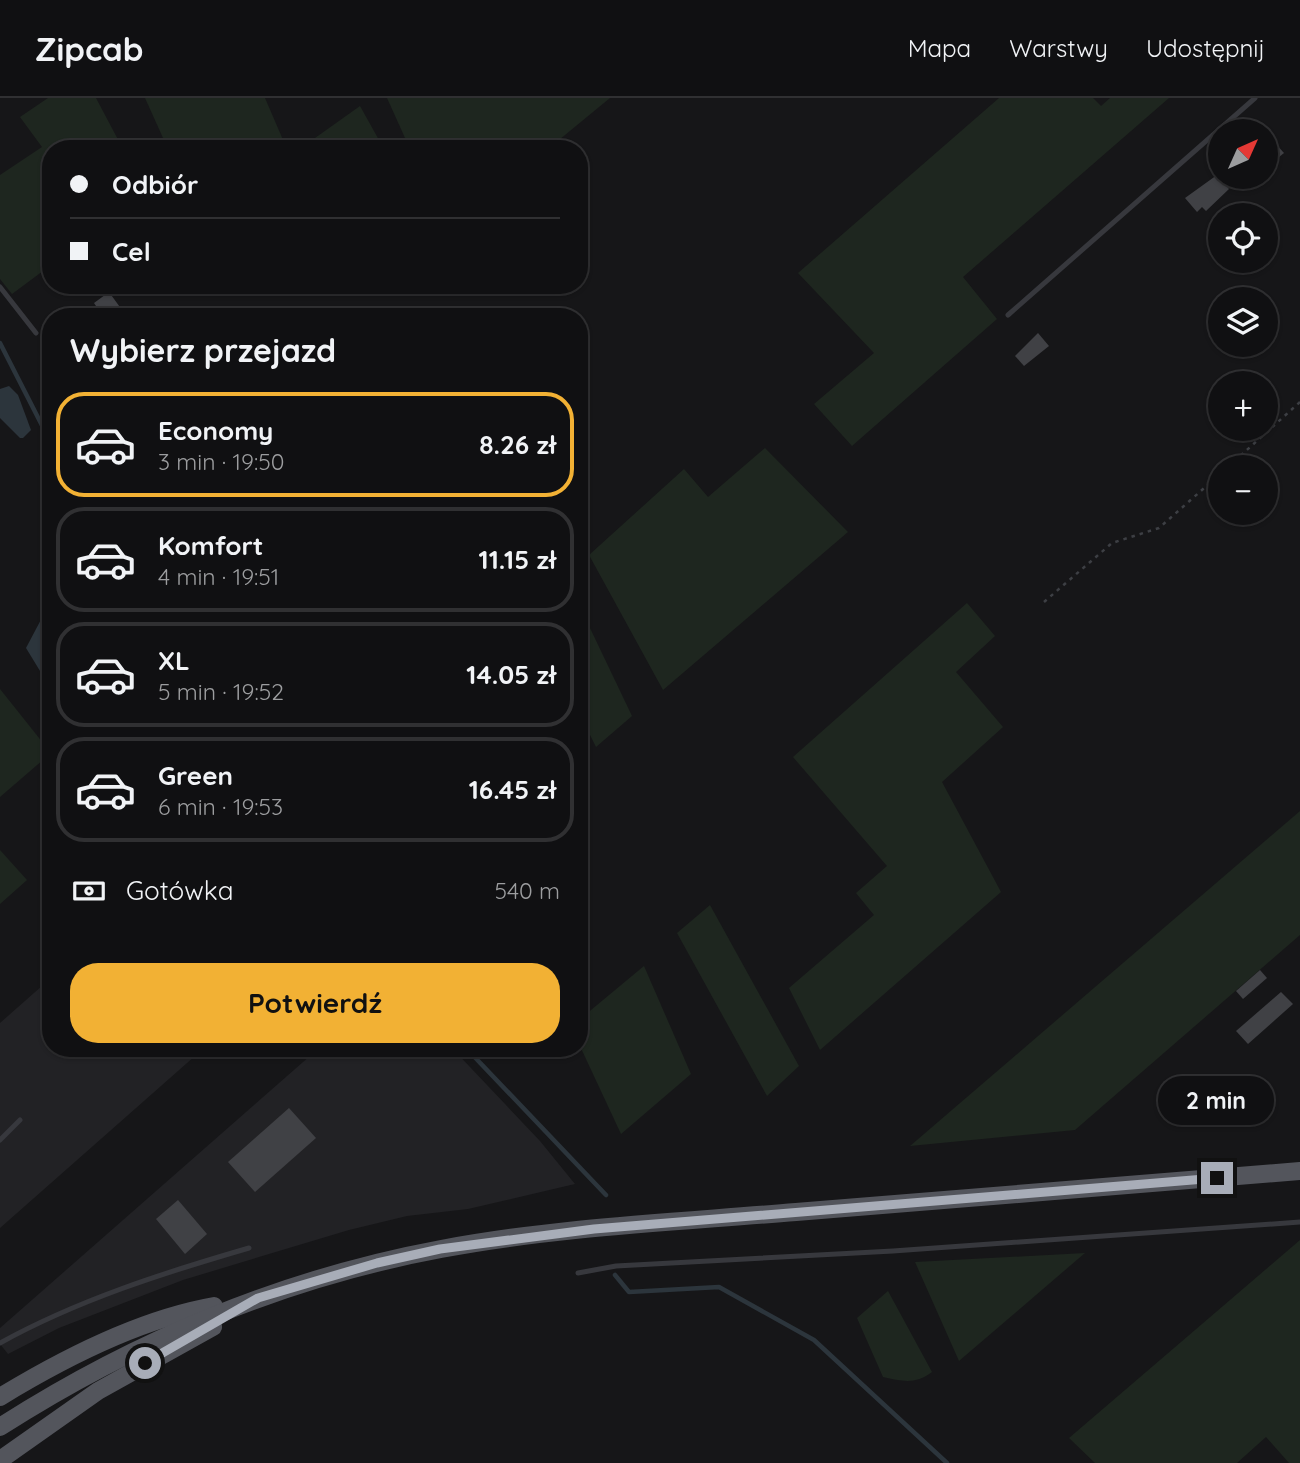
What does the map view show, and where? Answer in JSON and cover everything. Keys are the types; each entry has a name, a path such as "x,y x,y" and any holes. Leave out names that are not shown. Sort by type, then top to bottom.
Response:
{"main road":[{"path":"0,1397 74,1357 150,1323 207,1307 258,1298 377,1263 500,1239 1300,1171"},
{"path":"0,1427 51,1395 138,1349 258,1298"},
{"path":"0,1460 98,1391 258,1298"}],"lane":[{"path":"1008,315 1255,98"},
{"path":"0,287 36,332"},
{"path":"0,1140 20,1120"},
{"path":"578,1273 616,1266 893,1251 1300,1222"},
{"path":"0,1343 42,1320 96,1297 249,1248"}],"path":[{"path":"1240,455 1300,402"},
{"path":"1044,602 1112,542 1159,528 1208,485"}],"shaded area":[{"path":"48,98 96,98 118,140 42,140 42,147 20,117"},
{"path":"145,98 265,98 283,140 164,140"},
{"path":"387,98 610,98 559,140 406,140"},
{"path":"999,98 1093,98 1101,106 1110,98 1169,98 963,277 997,319 852,446 814,404 874,353 798,273"},
{"path":"360,106 379,140 316,140 315,138"},
{"path":"42,147 42,272 12,294 0,279 0,175"},
{"path":"9,386 18,395 31,430 23,438 0,418 0,389"},
{"path":"765,448 848,532 663,690 589,555 684,469 708,497"},
{"path":"967,603 995,636 956,672 1003,727 942,782 1001,892 820,1050 789,988 874,915 856,893 887,866 793,757"},
{"path":"42,618 42,674 26,648"},
{"path":"588,624 632,716 596,747 588,731"},
{"path":"0,689 42,742 42,761 0,797"},
{"path":"1300,811 1300,935 1075,1130 910,1146"},
{"path":"0,850 27,880 0,904"},
{"path":"710,905 799,1066 767,1096 677,933"},
{"path":"644,966 691,1074 621,1134 585,1057 588,1057 588,1013"},
{"path":"42,986 42,1057 194,1057 0,1228 0,1023"},
{"path":"309,1057 461,1057 540,1141 575,1184 468,1209 407,1216 349,1230 183,1280 59,1328 8,1354 0,1344 0,1328"},
{"path":"1300,1240 1300,1463 1289,1463 1266,1437 1237,1463 1095,1463 1069,1438"},
{"path":"1085,1253 959,1361 915,1262"},
{"path":"888,1291 932,1372 920,1379 902,1381 883,1377 857,1318"}],"building":[{"path":"1278,146 1284,153 1278,158"},
{"path":"1208,181 1208,189 1229,189 1214,203 1208,203 1206,211 1202,207 1197,212 1185,198"},
{"path":"110,294 121,308 97,308 94,303"},
{"path":"1038,333 1049,346 1024,366 1015,356"},
{"path":"1260,970 1267,978 1243,999 1236,991"},
{"path":"1281,992 1293,1004 1248,1044 1236,1031"},
{"path":"289,1108 316,1138 255,1192 228,1162"},
{"path":"178,1200 207,1234 185,1254 156,1219"}],"waterway":[{"path":"0,343 42,425"},
{"path":"475,1057 606,1195"},
{"path":"615,1275 629,1292 719,1287 814,1340 947,1463"}],"route":[{"path":"145,1363 258,1298 377,1263 440,1249 500,1239 594,1229 1217,1178"}]}
